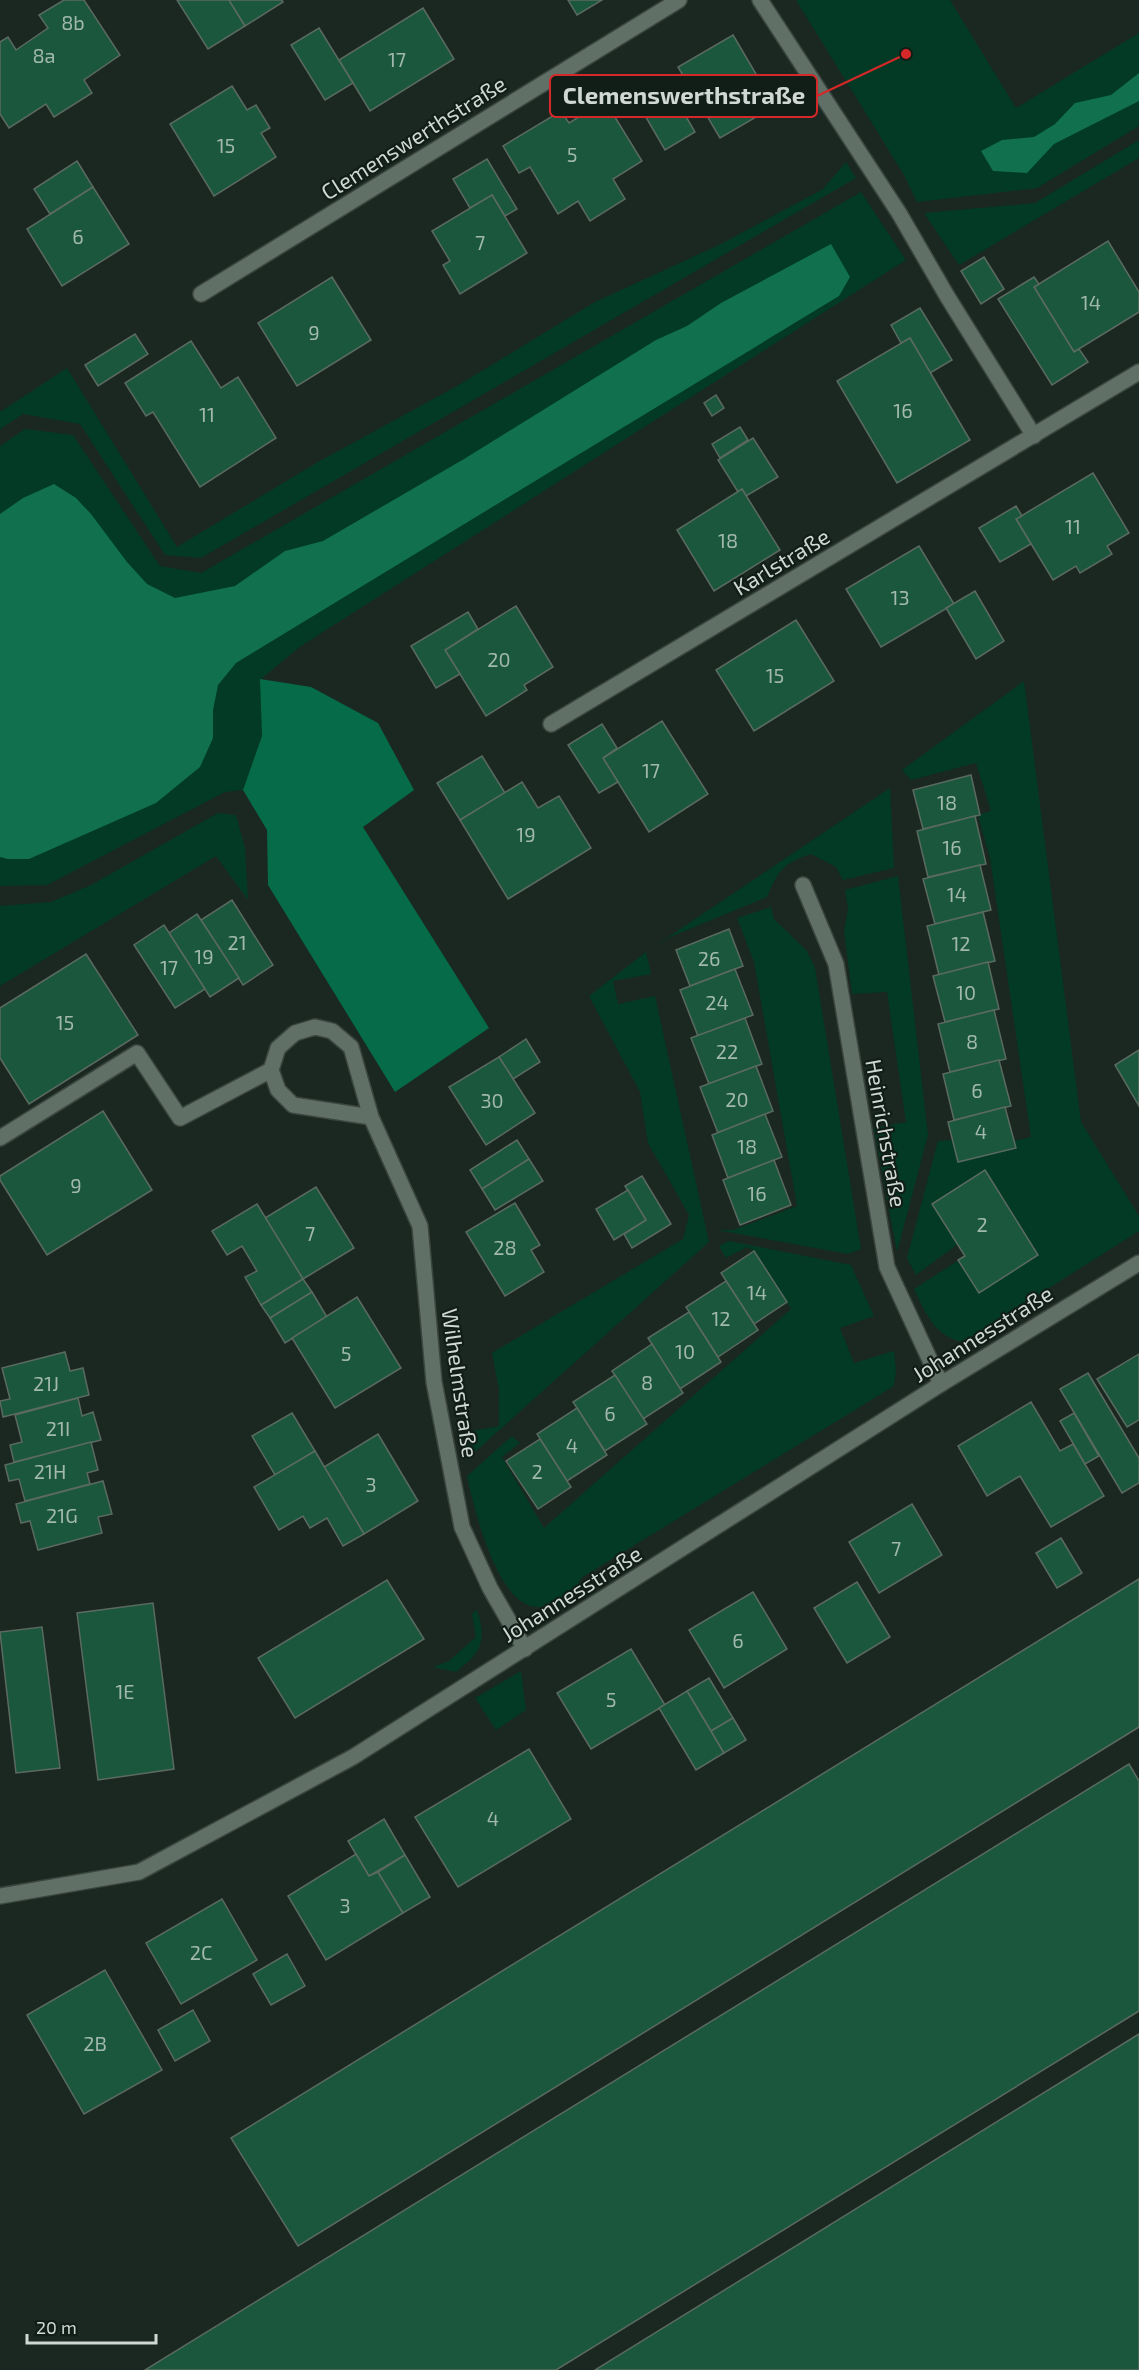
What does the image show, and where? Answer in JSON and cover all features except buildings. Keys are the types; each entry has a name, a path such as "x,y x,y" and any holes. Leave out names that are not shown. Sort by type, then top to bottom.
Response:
{"street":[{"name":"Clemenswerthstraße","path":"201,294 678,0"},
{"path":"760,0 899,213 947,296 1034,436"},
{"name":"Karlstraße","path":"551,724 1139,372"},
{"name":"Heinrichstraße","path":"803,885 836,964 887,1267 941,1384"},
{"name":"Wilhelmstraße","path":"271,1070 278,1048 295,1033 315,1027 332,1031 351,1047 371,1117 420,1226 434,1382 462,1527 490,1588 525,1649"},
{"path":"0,1138 137,1053 180,1118 271,1070 278,1090 293,1105 371,1117"},
{"name":"Johannesstraße","path":"0,1896 139,1872 353,1757 941,1384 1139,1263"}],"shaded area":[{"path":"796,0 950,0 1016,108 1139,33 1139,126 1037,188 917,202 904,175"},
{"path":"1139,73 1139,101 1054,144 1027,173 993,171 981,151 1002,140 1034,137 1055,124 1075,103 1111,95"},
{"path":"1139,140 1139,158 959,265 924,213 1035,203"},
{"path":"846,162 856,178 201,558 165,555 80,424 23,414 0,429 0,412 67,368 177,547 318,462 457,386 595,302 721,244 823,189"},
{"path":"861,192 906,260 301,646 261,679 262,736 243,790 225,792 47,885 0,886 0,446 25,429 73,435 160,566 201,573"},
{"path":"831,244 850,277 839,296 236,663 218,685 213,710 213,738 200,767 156,803 29,859 0,857 0,514 23,498 54,484 76,498 91,514 127,562 147,584 175,598 235,586 285,551 323,541 464,459 656,340 687,326 721,303"},
{"path":"260,679 311,687 378,723 414,790 363,827 489,1028 395,1092 268,885 267,830 243,790 262,736"},
{"path":"1024,681 1081,1122 1139,1216 1139,1231 964,1342 954,1340 938,1330 927,1315 914,1289 965,1256 958,1244 916,1275 907,1258 938,1141 952,1140 958,1162 1031,1137 990,858 978,815 991,811 976,763 911,780 902,770"},
{"path":"890,788 894,868 843,880 836,867 811,854 787,865 775,880 767,897 668,938 646,952"},
{"path":"218,813 236,815 245,848 248,900 216,856 0,986 0,906 51,902 91,885"},
{"path":"898,876 928,1135 897,1252 874,1128 906,1122 887,992 852,994 844,931 848,909 845,890"},
{"path":"771,907 774,919 807,951 815,968 861,1249 848,1254 717,1230 733,1230 797,1206 754,962 737,918"},
{"path":"646,952 651,974 613,981 618,1004 655,996 709,1242 466,1460 461,1433 499,1426 499,1390 492,1353 683,1239 689,1215 648,1143 640,1092 589,996"},
{"path":"729,1241 851,1265 874,1316 840,1328 854,1363 894,1351 896,1371 894,1386 581,1578 572,1600 542,1607 531,1606 518,1599 507,1586 488,1549 467,1476 512,1436 520,1443 502,1457 544,1528 791,1309 754,1251 747,1247 726,1258 719,1246"},
{"path":"477,1610 482,1638 477,1652 456,1672 433,1667 449,1661 476,1637 472,1614"},
{"path":"521,1671 526,1710 496,1730 475,1698"}],"place":[{"name":"Clemenswerthstraße","path":"906,54"}]}
